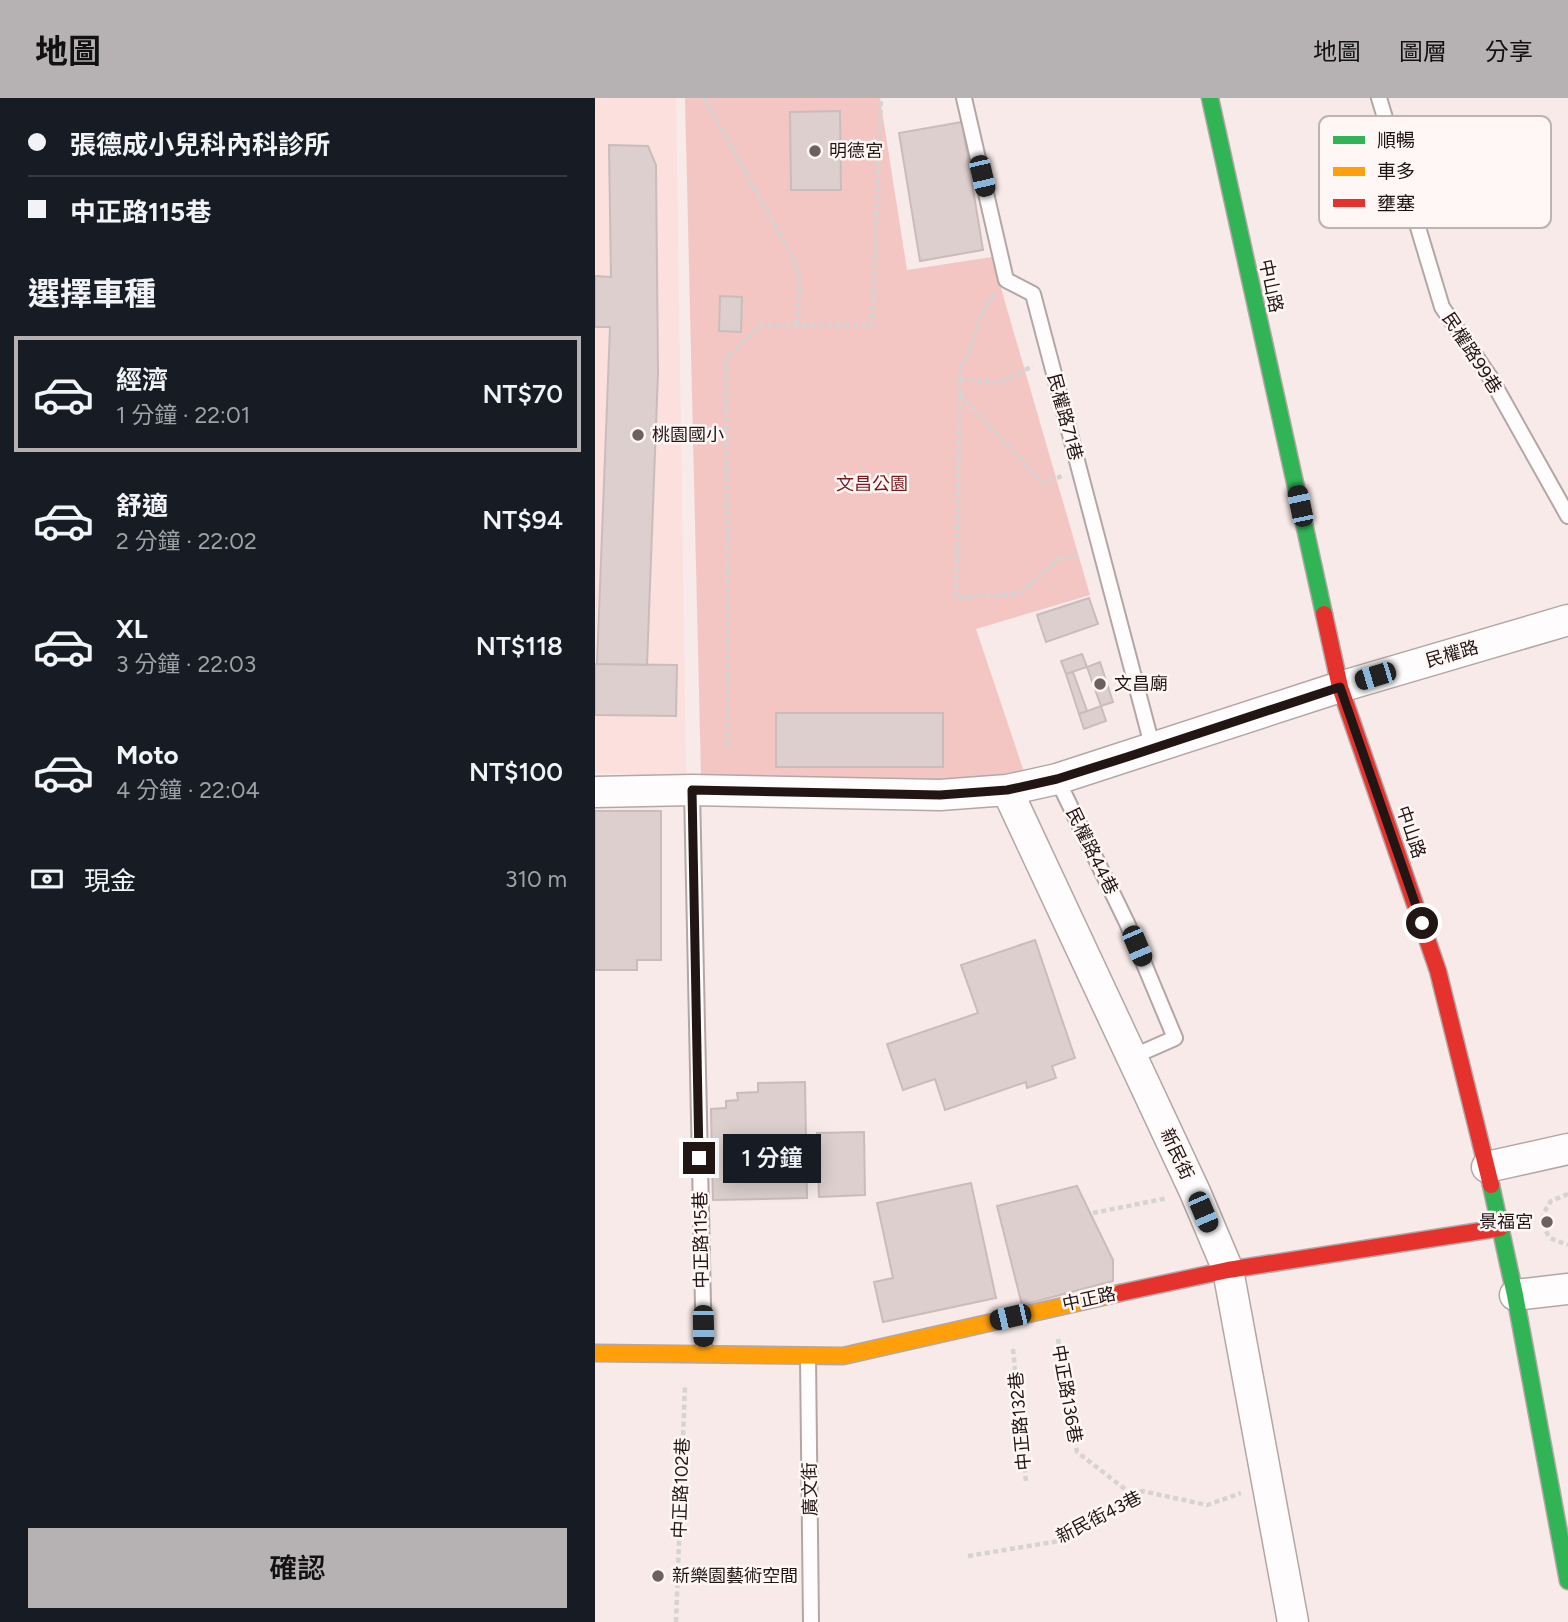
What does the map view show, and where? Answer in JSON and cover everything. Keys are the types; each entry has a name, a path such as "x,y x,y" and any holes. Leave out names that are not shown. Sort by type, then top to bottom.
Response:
{"main road":[{"name":"中山路","path":"1210,98 1340,687 1439,971 1487,1167 1515,1295 1568,1581"},
{"name":"中正路","path":"595,1353 843,1356 1052,1307 1228,1270 1500,1228"}],"street":[{"name":"民權路","path":"595,792 692,790 940,795 1007,790 1057,779 1340,687 1568,620"},
{"name":"新民街","path":"1007,790 1195,1192 1228,1270 1293,1622"},
{"path":"1487,1167 1568,1149"},
{"path":"1515,1295 1568,1289"}],"lane":[{"path":"964,98 1006,280"},
{"name":"民權路99巷","path":"1379,98 1384,116"},
{"name":"民權路99巷","path":"1418,228 1442,307 1490,377 1568,516"},
{"name":"民權路71巷","path":"1006,280 1033,294 1153,749"},
{"name":"民權路44巷","path":"1057,779 1127,923 1175,1038 1132,1057"},
{"name":"中正路115巷","path":"692,790 704,1354"},
{"name":"廣文街","path":"808,1356 811,1622"}],"path":[{"path":"704,98 791,254 800,276 797,325"},
{"path":"728,745 726,358 761,325 872,325 881,98"},
{"path":"1006,280 988,301 969,355 960,368 956,597 1019,594 1058,559 1101,550"},
{"path":"960,379 1000,382 1050,359"},
{"path":"959,394 1042,483 1079,470"},
{"path":"1093,1213 1195,1192"},
{"path":"1568,1194 1551,1201 1543,1215 1543,1223 1550,1238 1568,1245"},
{"name":"中正路136巷","path":"1052,1307 1077,1452 1134,1496"},
{"name":"中正路132巷","path":"1010,1317 1026,1482"},
{"name":"中正路102巷","path":"676,1622 686,1354"},
{"name":"新民街43巷","path":"968,1556 1059,1541 1142,1491 1207,1505 1268,1484"}],"shaded area":[{"name":"桃園國小","path":"595,98 676,98 686,776 595,773"}],"green space":[{"name":"文昌公園","path":"685,98 880,98 907,270 992,257 1090,595 976,629 1024,772 962,783 701,777"}],"building":[{"name":"明德宮","path":"840,111 841,190 791,190 790,112"},
{"path":"962,122 983,250 920,261 899,133"},
{"path":"609,145 648,146 656,165 658,373 647,665 597,664 610,327 595,327 595,276 611,277"},
{"path":"720,296 742,297 741,332 719,331"},
{"path":"1089,598 1098,624 1046,642 1037,615"},
{"path":"1082,654 1087,667 1066,674 1061,661"},
{"name":"文昌廟","path":"1100,662 1113,702 1101,706 1087,667"},
{"path":"595,664 677,665 676,716 595,715"},
{"path":"1073,672 1087,711 1079,714 1066,674"},
{"path":"1101,706 1106,721 1084,729 1079,714"},
{"path":"776,713 943,713 943,767 776,767"},
{"path":"595,811 661,811 661,960 637,960 637,970 595,970"},
{"path":"1035,940 1075,1058 1052,1066 1056,1078 1027,1088 1026,1082 945,1110 935,1079 903,1090 887,1044 978,1013 961,965"},
{"path":"805,1082 807,1198 713,1200 711,1109 726,1108 726,1101 738,1100 737,1093 758,1092 758,1083"},
{"path":"864,1132 865,1195 819,1197 817,1133"},
{"path":"971,1183 996,1298 883,1322 874,1282 893,1278 877,1203"},
{"path":"1077,1186 1113,1260 1113,1281 1022,1305 997,1206"}],"traffic: fast":[{"path":"1210,98 1324,614"},
{"path":"1491,1185 1515,1295 1568,1581"}],"traffic: slow":[{"path":"595,1353 843,1356 1120,1293"}],"traffic: jam":[{"path":"1324,614 1340,687 1438,971 1491,1185"},
{"path":"1120,1293 1228,1270 1500,1228"}],"place":[{"name":"明德宮","path":"815,151"},
{"name":"桃園國小","path":"638,435"},
{"name":"文昌廟","path":"1100,684"},
{"name":"景福宮","path":"1547,1222"},
{"name":"新樂園藝術空間","path":"658,1576"}],"route":[{"path":"699,1158 692,790 940,795 1007,790 1057,779 1340,687 1422,923"}]}
